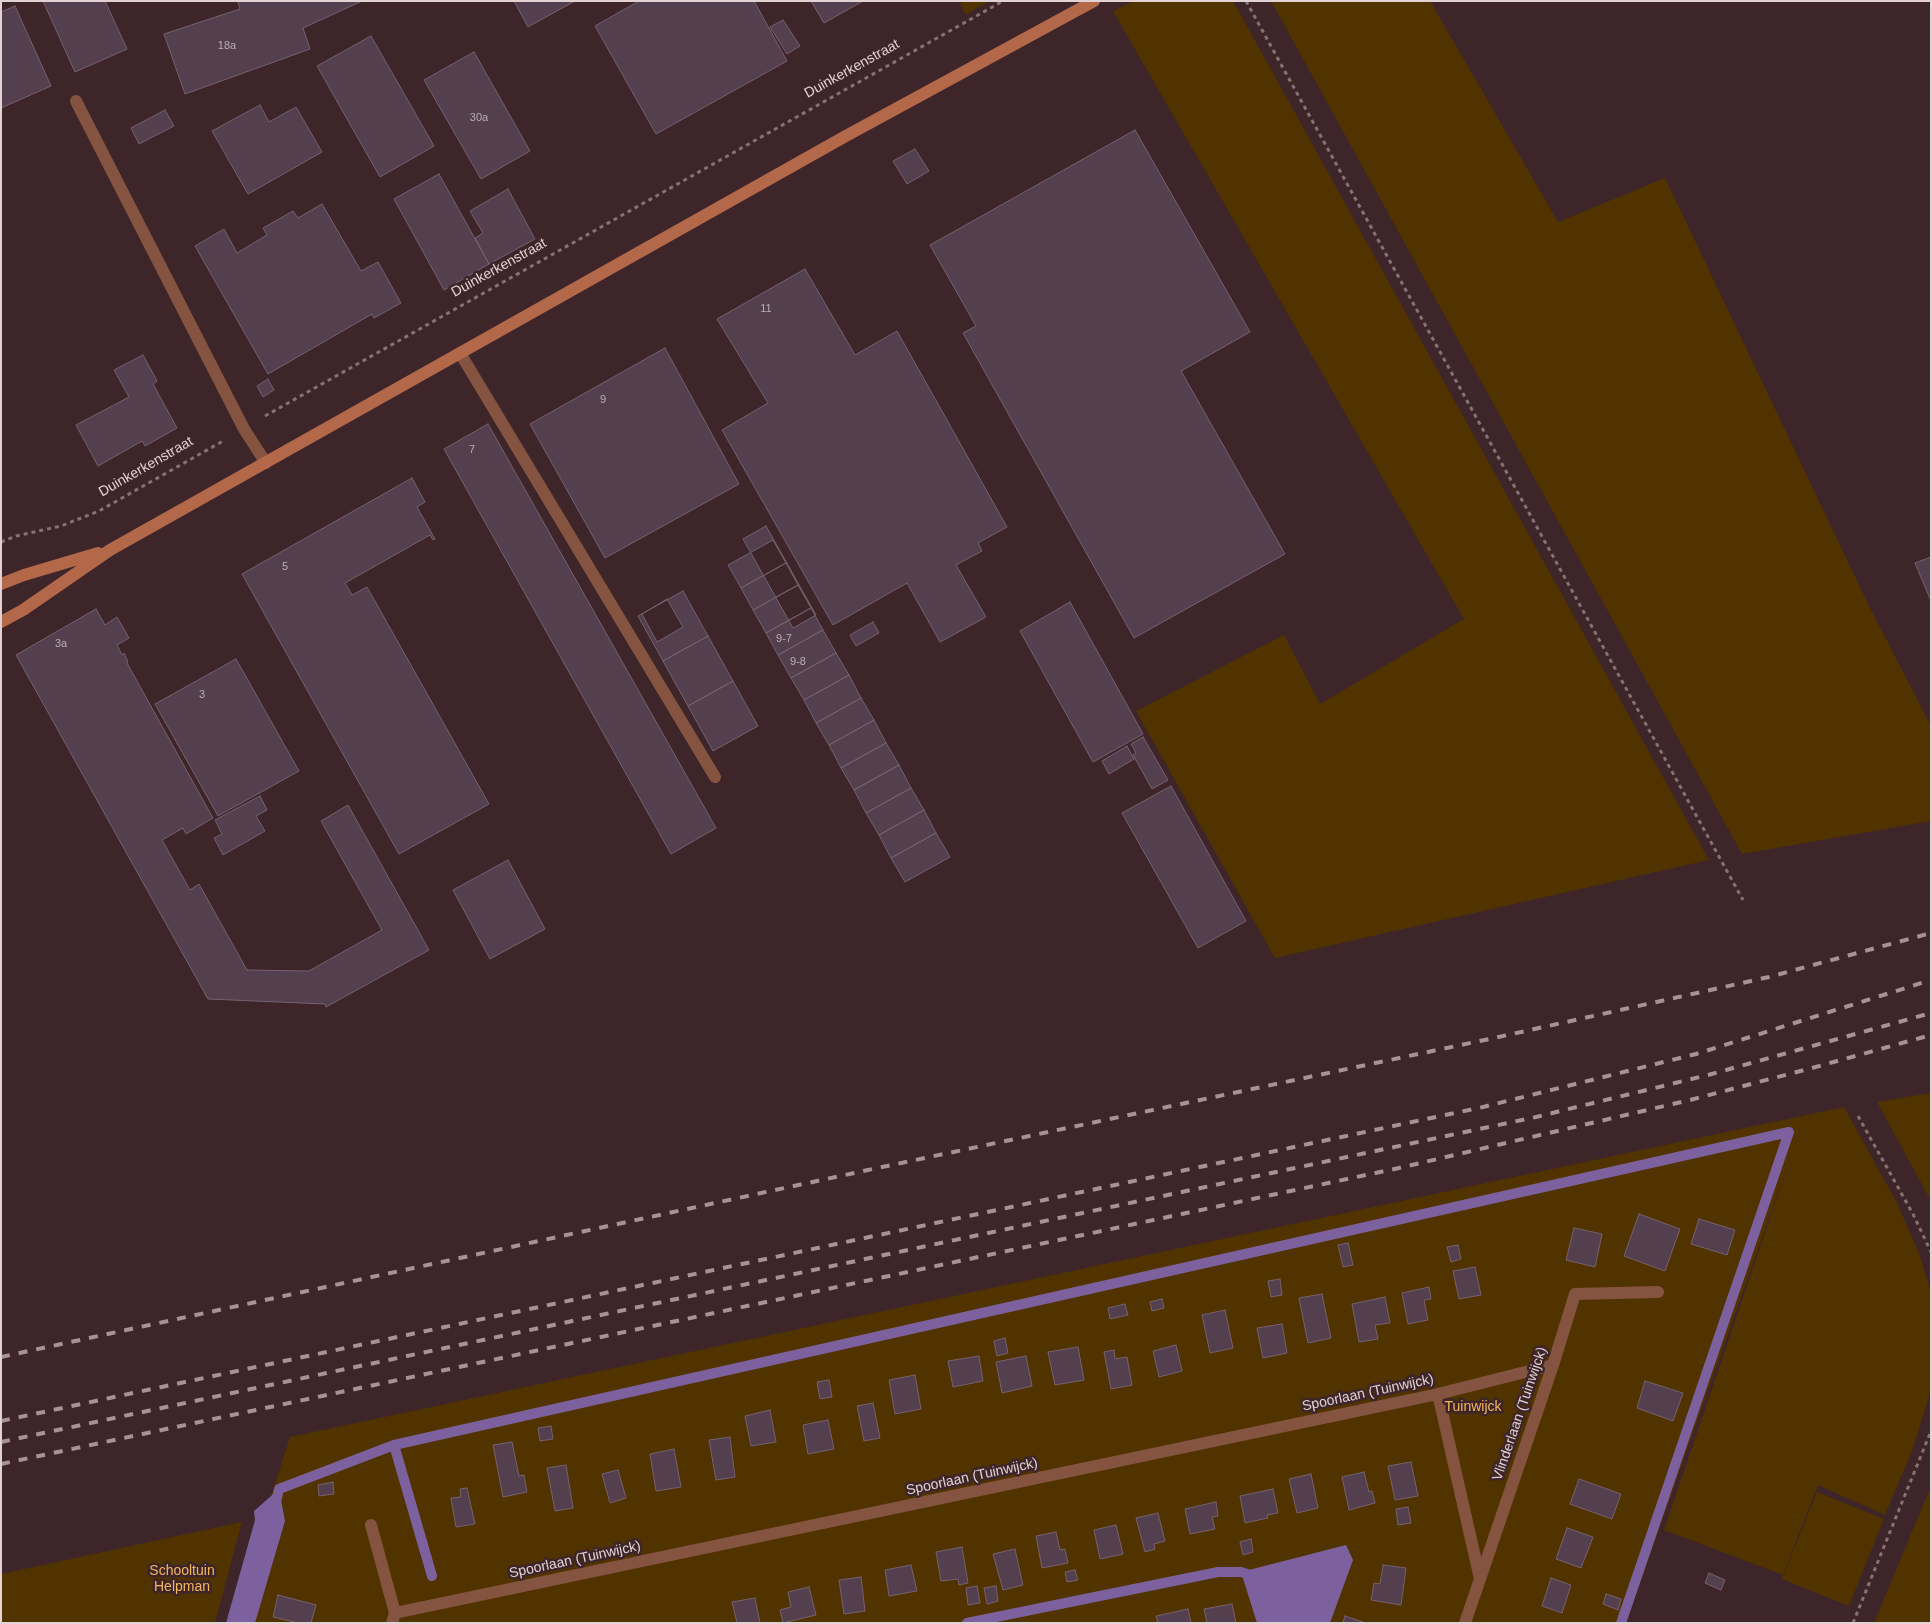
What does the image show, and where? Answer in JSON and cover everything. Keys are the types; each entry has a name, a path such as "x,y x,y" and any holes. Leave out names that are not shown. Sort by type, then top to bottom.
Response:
{"main road":[{"path":"1,622 110,550 836,142 1094,1"},
{"path":"1,584 24,575 110,550"}],"lane":[{"path":"76,101 244,428 266,462"},
{"path":"460,353 715,777"},
{"name":"Vlinderlaan (Tuinwijck)","path":"1465,1623 1575,1294 1658,1292"},
{"name":"Spoorlaan (Tuinwijck)","path":"393,1618 1438,1394 1553,1364"},
{"path":"1438,1394 1480,1580"},
{"path":"371,1525 393,1618"}],"path":[{"name":"Duinkerkenstraat","path":"1,542 16,536 61,526 99,511 1003,1"},
{"path":"1246,1 1743,900"},
{"path":"1858,1116 1913,1214 1931,1252"},
{"path":"1853,1623 1931,1431"}],"green space":[{"path":"965,1 989,1 966,15 960,4"},
{"path":"1134,1 1233,1 1709,860 1275,958 1136,711 1284,635 1320,704 1464,619 1113,11"},
{"path":"1271,1 1430,1 1558,222 1665,178 1869,606 1931,726 1931,821 1742,854"},
{"path":"1931,1093 1931,1201 1877,1102"},
{"name":"Tuinwijck","path":"1844,1107 1897,1203 1920,1256 1931,1293 1931,1384 1912,1451 1885,1515 1818,1485 1783,1575 1664,1530 1793,1150 1626,1623 230,1623 290,1437"},
{"path":"1931,1486 1931,1623 1874,1623"},
{"path":"1817,1492 1884,1519 1849,1606 1782,1579"},
{"name":"Schooltuin Helpman","path":"242,1522 215,1623 1,1623 1,1574"}],"shaded area":[{"path":"279,1489 285,1521 255,1623 226,1623 255,1520 254,1511"},
{"path":"1346,1545 1353,1560 1330,1623 1257,1623 1241,1572"}],"building":[{"path":"43,1 105,1 127,49 75,72"},
{"path":"238,1 362,1 303,28 310,49 185,94 164,34 240,9"},
{"path":"514,1 575,1 528,27"},
{"path":"639,1 754,1 787,61 656,134 595,26"},
{"path":"811,1 863,1 824,23"},
{"path":"15,6 51,86 1,108 1,12"},
{"path":"783,20 800,46 787,54 770,27"},
{"path":"371,36 434,146 380,177 317,66"},
{"path":"474,52 530,151 481,179 424,80"},
{"path":"260,105 269,122 296,107 322,152 248,194 212,131"},
{"path":"165,110 174,126 139,144 131,128"},
{"path":"1135,130 1250,332 1181,371 1285,554 1134,638 963,333 976,326 930,245"},
{"path":"915,149 929,171 907,184 893,161"},
{"path":"439,174 489,264 444,290 394,199"},
{"path":"508,189 535,239 489,264 475,238 483,233 470,211"},
{"path":"322,204 361,271 378,262 401,303 374,318 372,314 268,374 195,246 224,229 237,253 267,235 263,228 293,211 298,218"},
{"path":"805,269 855,355 897,331 1007,527 978,543 982,551 956,565 986,617 940,642 907,583 833,625 722,430 768,403 717,319"},
{"path":"665,348 739,484 605,558 530,424"},
{"path":"143,355 157,381 153,384 177,428 145,446 142,441 98,466 76,425 129,397 114,370"},
{"path":"268,379 274,390 263,397 257,386"},
{"path":"488,424 716,828 671,854 444,449"},
{"path":"412,478 425,502 417,507 435,539 433,540 430,535 345,583 352,595 367,587 489,804 399,854 242,574"},
{"path":"766,526 816,615 793,628 743,539"},
{"path":"773,540 786,563 741,588 728,565"},
{"path":"1931,557 1931,601 1915,563"},
{"path":"786,563 798,585 753,610 741,588"},
{"path":"798,585 811,608 766,633 753,610"},
{"path":"683,591 708,636 663,661 638,616"},
{"path":"667,599 683,627 657,642 642,614"},
{"path":"1070,602 1143,734 1093,762 1020,631"},
{"path":"811,608 823,630 778,655 766,633"},
{"path":"96,609 105,625 117,617 129,638 117,645 122,655 124,653 127,663 213,818 186,834 183,828 162,840 190,890 199,884 247,970 309,971 382,930 321,821 348,805 429,950 326,1007 325,1004 208,999 16,655"},
{"path":"873,622 879,633 856,646 850,635"},
{"path":"823,630 836,653 791,678 778,655"},
{"path":"708,636 733,681 688,706 663,661"},
{"path":"836,653 849,675 804,700 791,678"},
{"path":"236,659 299,771 218,816 155,704"},
{"path":"849,675 861,698 816,723 804,700"},
{"path":"733,681 758,726 713,751 688,706"},
{"path":"861,698 874,720 829,745 816,723"},
{"path":"874,720 886,743 841,768 829,745"},
{"path":"1143,737 1168,780 1152,789 1133,755 1136,753 1131,744"},
{"path":"886,743 899,765 854,790 841,768"},
{"path":"1127,746 1134,759 1109,774 1102,761"},
{"path":"899,765 911,788 866,813 854,790"},
{"path":"1171,786 1246,921 1198,948 1122,813"},
{"path":"911,788 924,810 879,835 866,813"},
{"path":"260,796 267,810 256,816 265,831 223,855 214,838 222,834 215,820"},
{"path":"924,810 936,833 891,858 879,835"},
{"path":"936,833 950,857 905,882 891,858"},
{"path":"508,860 545,929 490,959 453,890"},
{"path":"1639,1214 1680,1229 1665,1271 1624,1256"},
{"path":"1699,1219 1735,1230 1727,1255 1691,1244"},
{"path":"1574,1228 1602,1234 1595,1267 1566,1260"},
{"path":"1348,1243 1353,1265 1343,1267 1338,1245"},
{"path":"1458,1245 1461,1259 1451,1262 1447,1247"},
{"path":"1475,1267 1481,1295 1459,1299 1453,1271"},
{"path":"1280,1279 1282,1295 1271,1297 1268,1281"},
{"path":"1429,1287 1431,1299 1424,1300 1428,1320 1408,1324 1402,1293"},
{"path":"1322,1294 1331,1338 1308,1343 1299,1298"},
{"path":"1385,1297 1390,1323 1375,1325 1378,1339 1359,1342 1352,1304"},
{"path":"1162,1299 1164,1308 1152,1311 1150,1302"},
{"path":"1125,1304 1128,1315 1110,1319 1108,1308"},
{"path":"1225,1310 1233,1348 1210,1353 1202,1315"},
{"path":"1282,1324 1287,1353 1263,1358 1257,1328"},
{"path":"1005,1338 1008,1353 997,1356 994,1341"},
{"path":"1176,1345 1182,1371 1159,1377 1153,1351"},
{"path":"1078,1347 1084,1380 1055,1385 1048,1352"},
{"path":"1114,1350 1115,1359 1127,1357 1132,1385 1111,1389 1104,1352"},
{"path":"979,1356 983,1381 953,1387 948,1361"},
{"path":"1026,1356 1032,1386 1002,1393 996,1362"},
{"path":"915,1375 921,1409 895,1414 889,1380"},
{"path":"829,1380 832,1397 820,1399 817,1382"},
{"path":"1645,1381 1683,1393 1673,1421 1637,1408"},
{"path":"873,1403 880,1438 864,1441 857,1406"},
{"path":"770,1410 776,1442 751,1446 745,1416"},
{"path":"828,1420 834,1449 808,1454 803,1425"},
{"path":"551,1426 553,1439 540,1441 538,1428"},
{"path":"730,1437 735,1477 716,1480 709,1440"},
{"path":"512,1442 519,1476 524,1475 527,1492 503,1497 493,1445"},
{"path":"674,1449 681,1487 656,1491 650,1454"},
{"path":"1411,1462 1418,1496 1395,1500 1388,1466"},
{"path":"566,1465 573,1508 555,1511 547,1468"},
{"path":"618,1470 626,1498 610,1503 602,1474"},
{"path":"1364,1472 1369,1492 1372,1491 1375,1503 1349,1510 1342,1477"},
{"path":"1311,1474 1318,1508 1297,1513 1289,1479"},
{"path":"1579,1479 1621,1494 1612,1519 1570,1504"},
{"path":"333,1482 334,1494 319,1496 318,1485"},
{"path":"467,1488 475,1524 456,1527 451,1498 461,1497 460,1489"},
{"path":"1273,1489 1278,1513 1267,1515 1268,1518 1245,1523 1240,1496"},
{"path":"1216,1502 1218,1516 1212,1517 1215,1529 1190,1534 1185,1509"},
{"path":"1408,1507 1411,1523 1398,1525 1396,1509"},
{"path":"1158,1513 1165,1541 1154,1544 1155,1549 1145,1552 1136,1518"},
{"path":"1116,1525 1123,1554 1100,1559 1094,1530"},
{"path":"1567,1528 1593,1537 1581,1568 1556,1559"},
{"path":"1056,1532 1060,1550 1065,1549 1068,1563 1042,1568 1036,1536"},
{"path":"1251,1539 1253,1552 1243,1555 1240,1542"},
{"path":"962,1547 968,1583 959,1585 958,1579 941,1581 936,1552"},
{"path":"1015,1549 1023,1585 1003,1590 993,1554"},
{"path":"911,1565 917,1591 889,1596 885,1570"},
{"path":"1383,1565 1406,1568 1401,1605 1371,1600 1374,1583 1380,1584"},
{"path":"1075,1570 1078,1580 1067,1582 1065,1572"},
{"path":"1709,1573 1725,1580 1721,1590 1705,1583"},
{"path":"861,1577 865,1611 844,1614 839,1580"},
{"path":"1551,1578 1571,1585 1562,1613 1542,1606"},
{"path":"977,1586 980,1603 968,1605 966,1588"},
{"path":"996,1586 998,1601 987,1604 984,1588"},
{"path":"809,1587 816,1615 783,1623 780,1610 791,1607 788,1592"},
{"path":"1606,1594 1621,1599 1618,1610 1603,1604"},
{"path":"278,1595 316,1605 311,1623 299,1623 273,1617"},
{"path":"755,1598 760,1623 737,1623 732,1602"},
{"path":"1232,1604 1236,1623 1207,1623 1204,1609"},
{"path":"1188,1609 1191,1623 1158,1623 1156,1616"},
{"path":"1345,1616 1366,1623 1343,1623"}],"waterway":[{"path":"276,1502 279,1489 394,1445 1789,1132 1621,1623"},
{"path":"394,1445 432,1576"},
{"path":"967,1623 1218,1572 1241,1572 1253,1576"}],"railway":[{"path":"1,1357 868,1170 1494,1038 1769,977 1931,933"},
{"path":"1,1421 1483,1107 1696,1054 1931,980"},
{"path":"1,1442 1536,1117 1708,1075 1931,1013"},
{"path":"1,1464 1399,1168 1690,1100 1931,1035"}]}
